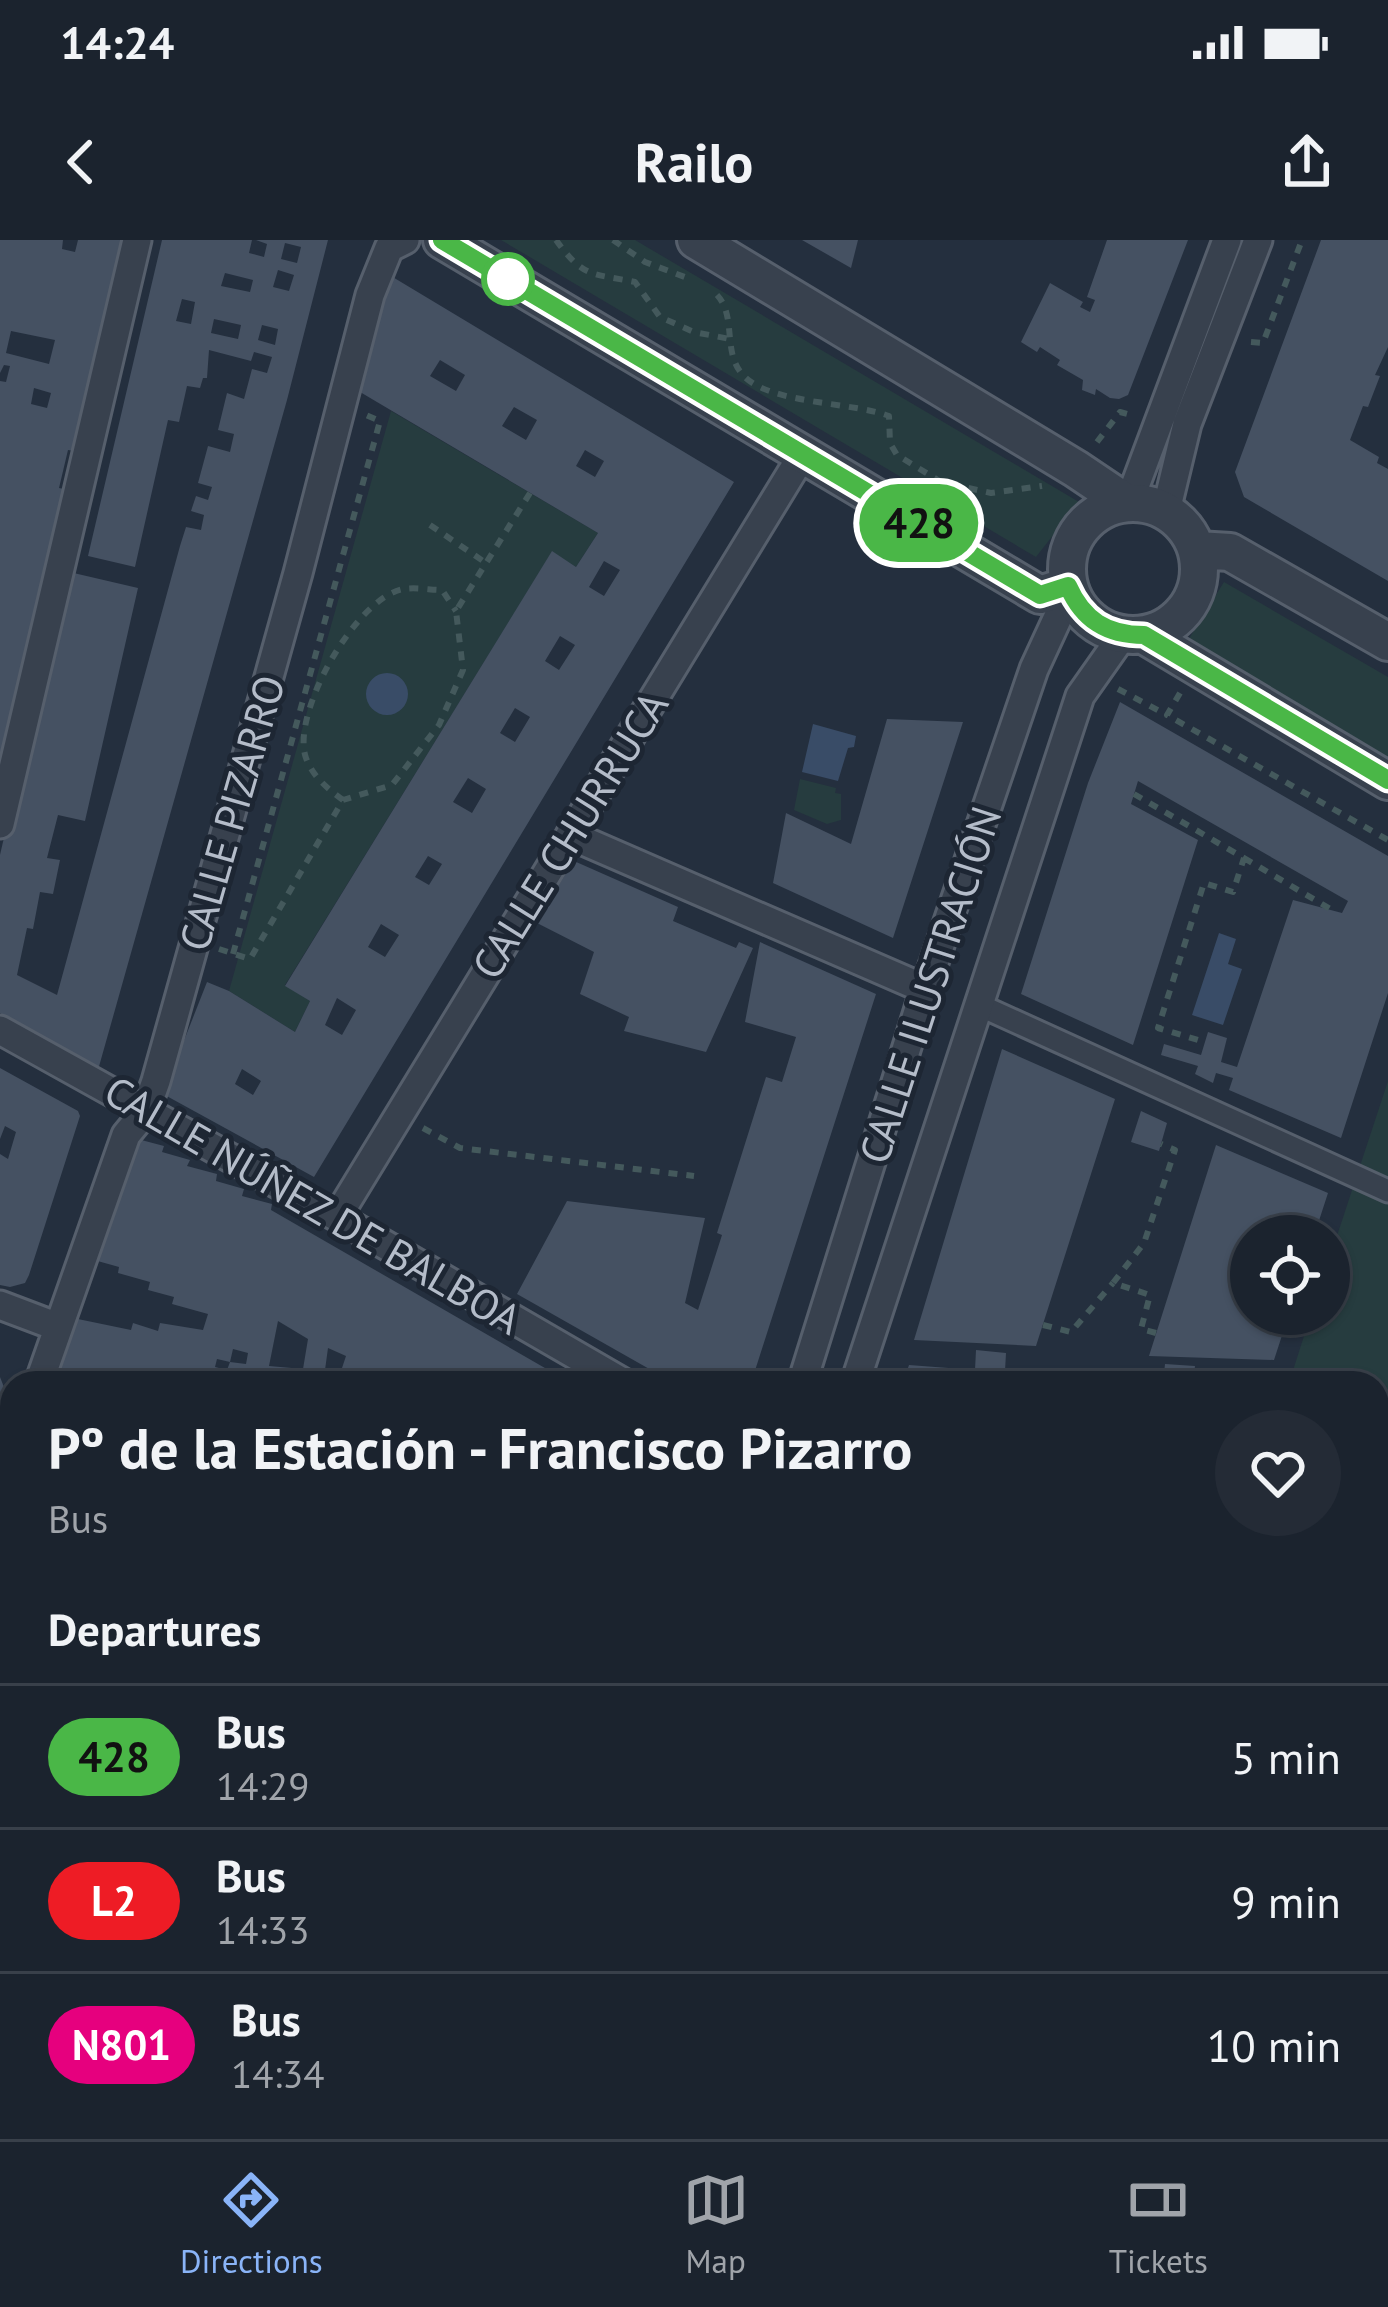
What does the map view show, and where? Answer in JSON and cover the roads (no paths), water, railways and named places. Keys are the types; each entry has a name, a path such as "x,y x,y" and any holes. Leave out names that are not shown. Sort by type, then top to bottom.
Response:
{"street":[{"path":"0,824 137,240"},
{"name":"CALLE PIZARRO","path":"43,1371 126,1135 146,1112 298,573 370,295 389,248 405,240"},
{"path":"442,240 1040,595 1069,589"},
{"path":"696,240 1127,502 1166,511 1180,521 1197,550 1200,572 1195,594 1166,627 1134,635"},
{"path":"1127,502 1228,240"},
{"path":"1166,511 1187,424 1258,240"},
{"name":"CALLE CHURRUCA","path":"337,1217 803,454"},
{"path":"1127,502 1103,508 1072,541 1066,563 1069,589 1082,612 1100,627 1134,635 1195,667 1388,781"},
{"path":"1197,550 1230,552 1388,642"},
{"name":"CALLE ILUSTRACIÓN","path":"806,1371 926,988 1034,669 1069,589"},
{"name":"CALLE ILUSTRACIÓN","path":"859,1371 1080,695 1134,635"},
{"path":"570,835 926,988"},
{"path":"979,1005 1388,1191"},
{"name":"CALLE NÚÑEZ DE BALBOA","path":"0,1030 603,1371"},
{"path":"0,1305 58,1327"}],"water":[{"path":"387,673 402,679 408,694 402,709 387,715 372,709 366,694 372,679"},
{"path":"813,724 856,736 838,781 802,772"},
{"path":"1219,933 1236,939 1228,964 1242,969 1223,1025 1192,1015"}]}
